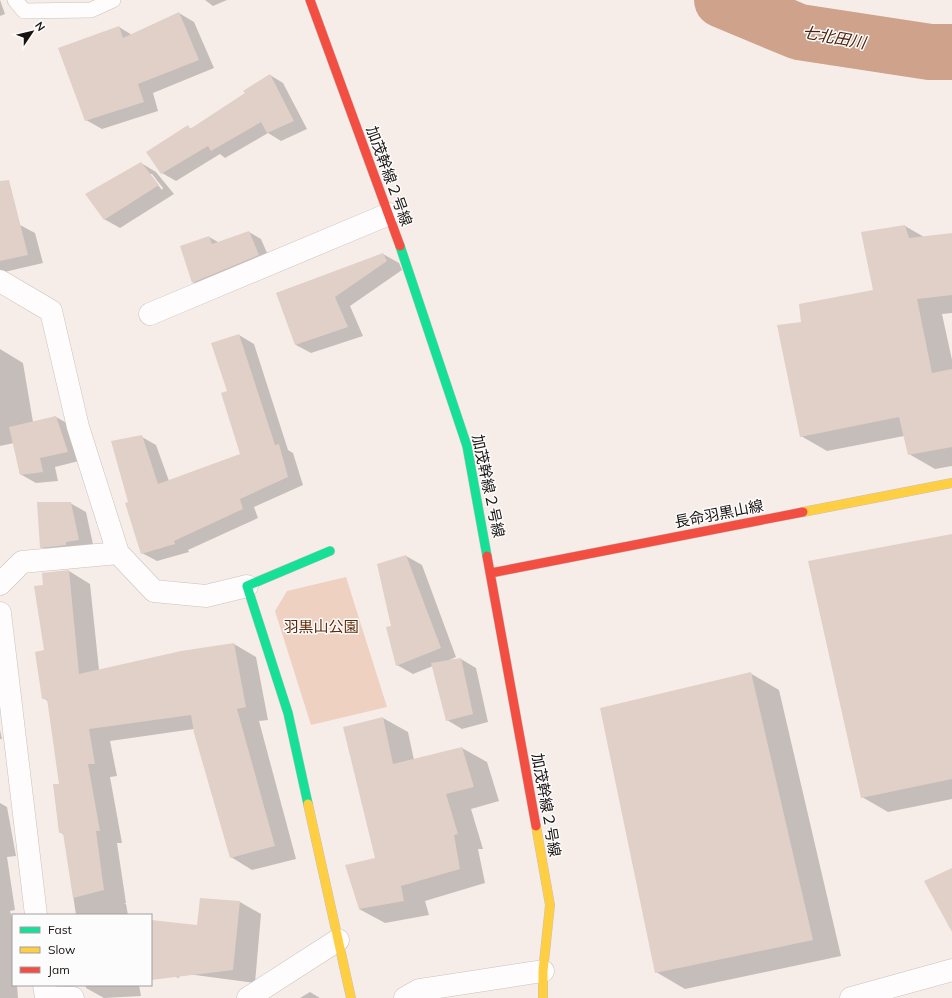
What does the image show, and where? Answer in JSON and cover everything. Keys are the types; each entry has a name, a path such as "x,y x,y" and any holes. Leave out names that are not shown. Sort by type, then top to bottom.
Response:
{"street":[{"name":"加茂幹線２号線","path":"310,0 389,214 467,446 550,905 543,971 543,998"},
{"path":"150,314 389,214"},
{"path":"0,280 51,311 78,427 118,553 154,591 206,596 247,586 330,551"},
{"name":"長命羽黒山線","path":"491,573 952,483"},
{"path":"0,584 22,562 118,553"},
{"path":"247,586 288,713 351,998"},
{"path":"0,613 36,914"},
{"path":"248,998 338,940"},
{"path":"851,998 952,970"},
{"path":"405,998 419,990 543,971"},
{"path":"44,986 46,997 73,998"}],"lane":[{"path":"16,0 24,11 91,10 113,0"}],"green space":[{"name":"羽黒山公園","path":"346,577 387,707 311,725 275,611 287,591"}],"building":[{"path":"179,12 199,60 138,84 144,102 85,121 58,48 119,26 123,38"},
{"path":"270,74 294,121 267,133 261,122 211,151 208,146 161,174 146,152 188,125 190,129 245,93 243,91"},
{"path":"141,162 159,185 104,220 85,194"},
{"path":"9,180 28,255 0,261 0,181"},
{"path":"905,225 909,238 952,233 952,295 917,299 932,373 952,369 952,447 908,455 899,417 800,437 777,325 801,322 799,304 873,290 861,232"},
{"path":"249,231 259,255 192,283 180,246 209,236 212,244"},
{"path":"383,253 387,261 335,297 348,327 295,345 276,293"},
{"path":"239,334 275,445 279,444 288,477 240,499 243,509 174,541 175,544 141,554 125,503 128,502 111,441 142,435 158,484 240,454 221,393 227,391 211,343"},
{"path":"56,416 68,452 40,458 43,472 20,475 9,427"},
{"path":"37,502 71,502 79,540 66,542 66,545 40,548"},
{"path":"952,534 952,779 861,798 808,561"},
{"path":"406,555 441,648 396,666 386,627 391,626 377,564"},
{"path":"69,570 79,674 181,651 234,643 246,707 237,709 275,846 230,858 194,733 191,715 89,729 95,764 88,764 100,831 96,831 104,890 73,898 63,833 59,833 53,784 59,784 47,699 42,699 35,652 44,650 34,586 43,585 42,573"},
{"path":"461,658 473,714 446,721 431,663"},
{"path":"751,672 813,940 655,973 600,708"},
{"path":"383,717 393,764 462,747 474,787 446,794 458,834 454,835 460,869 401,886 404,901 359,909 345,865 375,858 343,727"},
{"path":"952,868 952,932 924,881"},
{"path":"200,898 240,901 233,970 152,980 152,920 197,925"}],"waterway":[{"name":"七北田川","path":"722,0 799,32 930,52 952,52"}],"traffic: fast":[{"path":"400,246 467,446 487,556"},
{"path":"308,804 288,713 247,586 330,551"}],"traffic: slow":[{"path":"803,512 952,483"},
{"path":"308,804 351,998"},
{"path":"536,826 550,905 543,971 543,998"}],"traffic: jam":[{"path":"310,0 400,246"},
{"path":"491,573 803,512"},
{"path":"487,556 536,826"}]}
